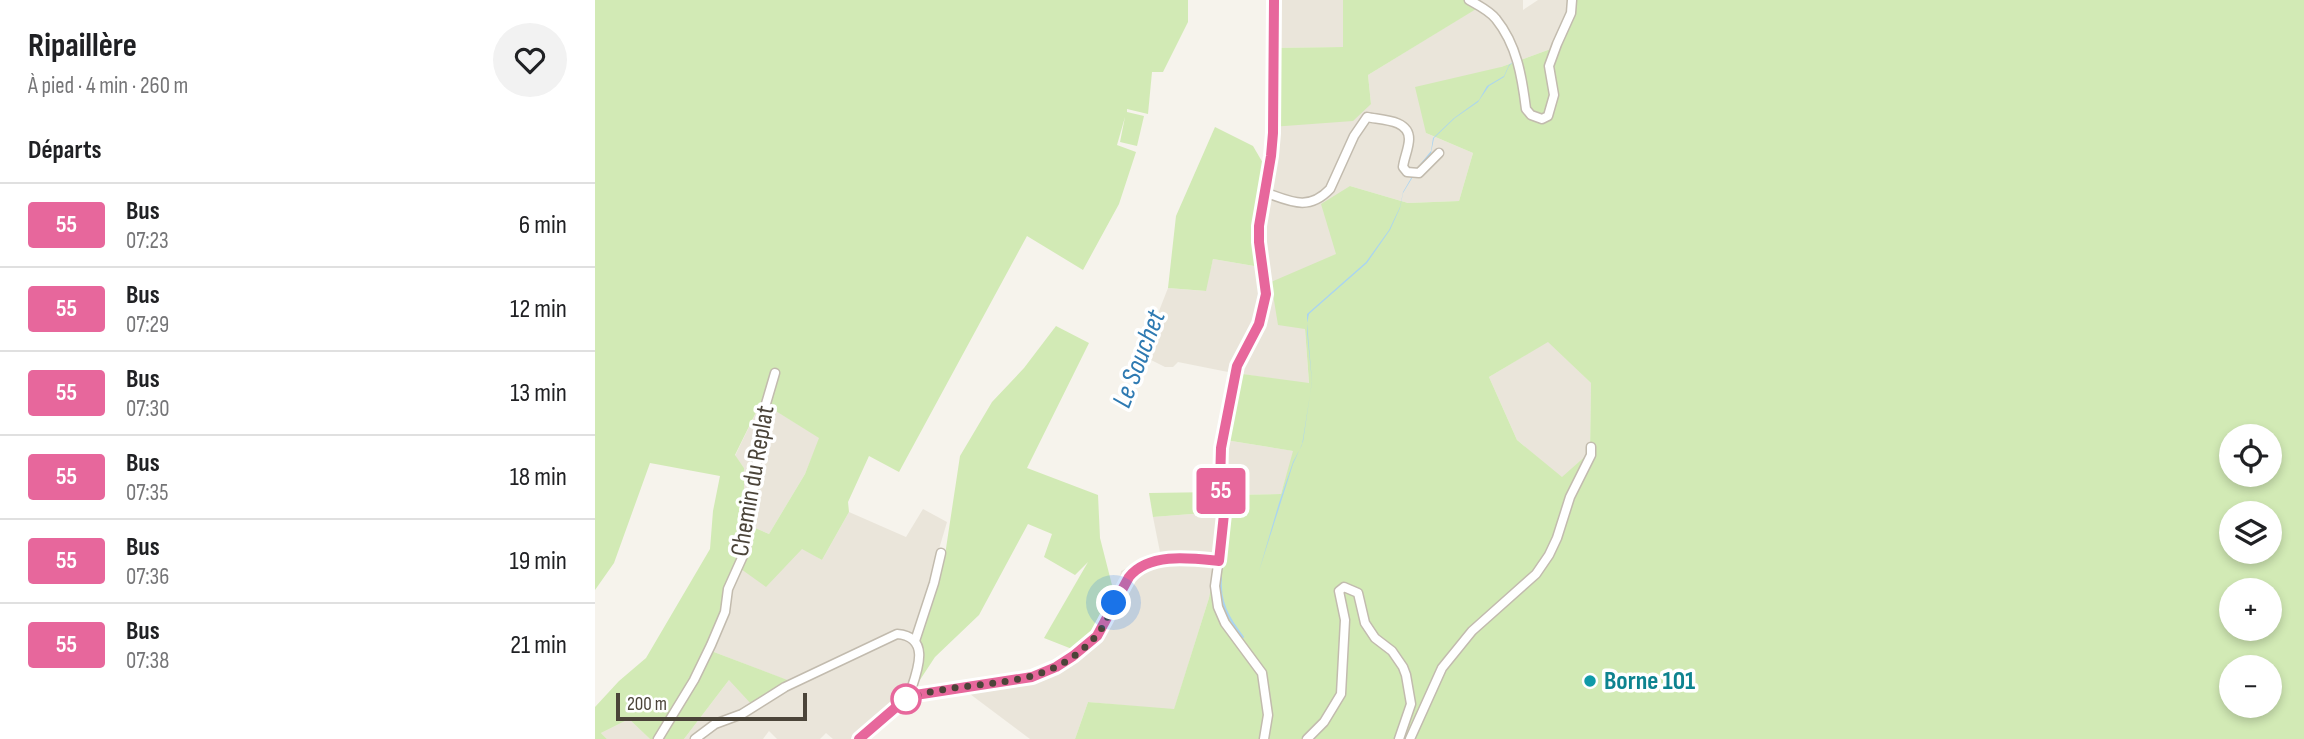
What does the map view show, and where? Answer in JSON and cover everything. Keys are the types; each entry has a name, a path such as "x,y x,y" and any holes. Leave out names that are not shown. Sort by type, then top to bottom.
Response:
{"street":[{"path":"1263,739 1268,715 1265,685 1256,662 1225,623 1217,607 1215,586 1224,514 1220,483 1221,448 1237,366 1259,324 1265,304 1266,282 1258,234 1273,133 1274,0"},
{"path":"1469,0 1496,18 1520,65 1526,109 1531,115 1542,120 1548,116 1553,103 1549,66 1571,13 1573,0"},
{"path":"1264,192 1296,203 1316,200 1323,195 1329,189 1354,136 1367,117 1399,124 1407,130 1409,140 1403,167 1407,172 1419,173 1439,153"},
{"name":"Chemin du Replat","path":"658,739 694,680 725,612 728,589 745,549 763,414 775,373"},
{"path":"1410,739 1442,668 1472,631 1536,574 1549,555 1570,497 1591,455 1591,447"},
{"path":"909,696 920,658 915,641 941,553"},
{"path":"860,739 909,696 1021,679 1043,673 1073,656 1097,636 1134,570 1151,562 1164,560 1197,558 1219,561"},
{"path":"1307,739 1324,722 1341,694 1345,620 1339,591 1344,587 1358,593 1366,623 1375,638 1392,650 1403,667 1411,704 1399,739"},
{"path":"695,739 715,724 741,714 785,687 888,636 905,634 915,641"}],"shaded area":[{"path":"1272,0 1343,0 1343,47 1271,48"},
{"path":"1471,0 1523,0 1523,10 1538,0 1568,0 1568,13 1556,47 1501,67 1426,133 1473,153 1459,201 1408,203 1350,186 1336,254 1305,329 1309,384 1178,362 1173,367 1165,367 1151,360 1159,311 1168,288 1205,291 1213,259 1260,267 1257,230 1271,127 1371,104 1368,75 1480,6"},
{"path":"1548,341 1591,383 1590,452 1562,478 1517,440 1489,377"},
{"path":"761,402 820,438 805,474 769,534 753,527 744,488 744,468 735,456"},
{"path":"1219,439 1294,451 1281,494 1228,495 1209,598 1174,710 1088,702 1075,739 1030,739 958,685 1027,676 1073,654 1080,654 1114,612 1121,571 1140,562 1161,557 1153,517 1217,512"},
{"path":"923,509 947,522 915,630 912,692 863,739 833,739 826,733 820,739 777,739 769,731 763,739 684,739 729,680 789,681 706,649 741,568 802,548 822,560 849,512 906,537"},
{"path":"629,719 650,739 607,739 601,733"}],"green space":[{"path":"595,0 1188,0 1188,22 1163,72 1152,72 1148,114 1127,109 1127,112 1144,116 1137,146 1120,142 1125,117 1117,145 1136,152 1119,204 1083,270 1027,236 899,472 869,456 848,502 849,512 822,560 802,549 766,587 741,569 706,649 790,681 753,706 729,680 684,739 650,739 629,719 601,733 607,739 595,739 595,707 619,681 646,658 710,549 713,511 720,476 650,463 614,563 595,590","holes":["761,402 819,438 805,474 769,534 753,527 744,488 744,468 735,455"]},
{"path":"1343,0 1471,0 1481,6 1368,75 1371,104 1353,121 1271,127 1271,48 1343,47"},
{"path":"1568,0 2304,0 2304,739 1075,739 1088,702 1174,709 1209,598 1228,495 1281,494 1293,451 1219,439 1228,372 1309,383 1305,329 1278,325 1271,282 1336,254 1321,204 1350,186 1408,203 1459,201 1473,153 1426,133 1415,87 1501,67 1556,47 1568,13","holes":["1548,342 1591,383 1590,452 1562,477 1517,440 1489,377"]},
{"path":"1215,127 1253,146 1267,170 1262,190 1260,267 1213,259 1206,291 1168,288 1176,216"},
{"path":"1056,326 1089,343 1027,468 1098,495 1100,538 1113,589 1088,638 1072,649 1044,638 1088,562 1075,575 1044,557 1052,534 1028,524 979,615 935,657 912,692 921,633 945,555 960,456 992,402 1024,368"},
{"path":"1217,492 1217,512 1153,517 1149,493"}],"water":[{"path":"1516,59 1504,77 1489,86 1478,102 1455,118 1434,138 1431,153 1403,193 1400,208 1390,230 1367,263 1309,314 1307,323 1307,314 1366,262 1389,230 1400,207 1403,192 1431,151 1433,138 1454,118 1479,100 1487,86 1504,76 1509,65"},
{"path":"1299,450 1259,571 1279,503 1293,462"}],"waterway":[{"name":"Le Souchet","path":"1146,349 1153,328"},
{"path":"1221,577 1221,594 1226,609 1243,637"}],"bus line":[{"name":"55","path":"859,739 909,696 1032,677 1056,667 1097,636 1134,570 1151,562 1164,560 1197,558 1219,561 1224,527 1220,483 1221,448 1234,376 1259,324 1266,294 1259,242 1259,215 1268,176 1273,133 1274,0"}],"place":[{"name":"Borne 101","path":"1590,681"}],"route":[{"path":"906,699 922,693 1039,675 1073,656 1097,636 1114,603"}]}
